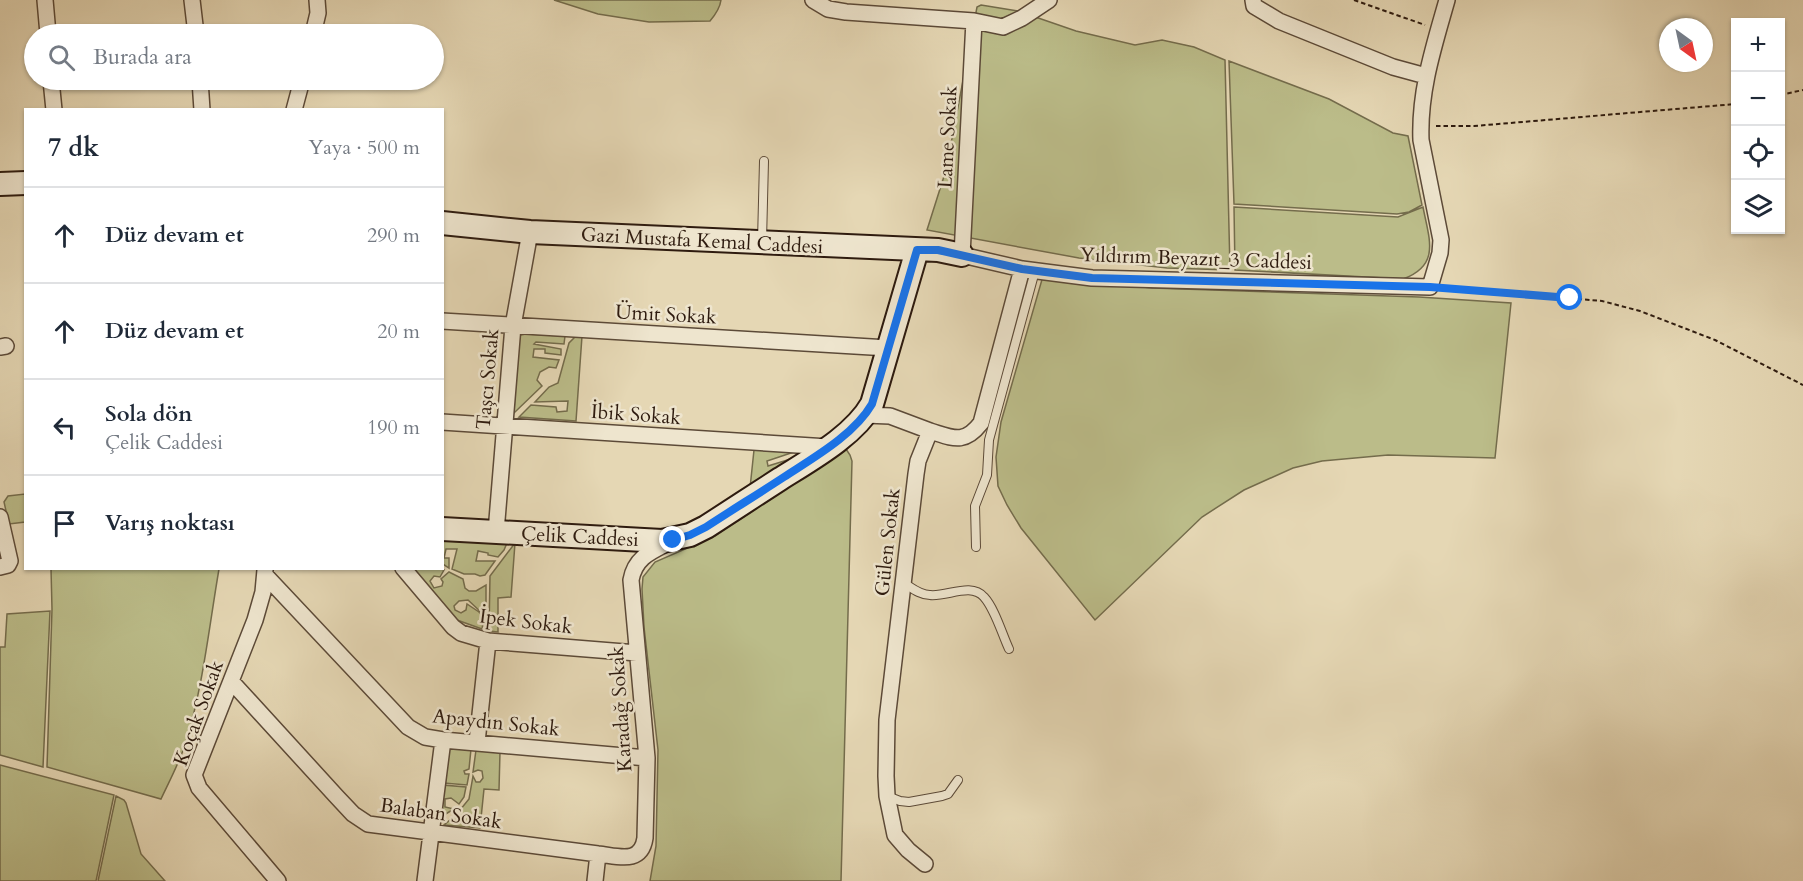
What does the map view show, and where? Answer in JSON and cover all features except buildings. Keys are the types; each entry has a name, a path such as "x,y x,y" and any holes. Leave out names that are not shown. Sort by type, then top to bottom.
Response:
{"street":[{"path":"45,0 47,24"},
{"path":"192,0 195,24"},
{"path":"315,24 318,13 317,0"},
{"path":"813,0 828,9 846,12 974,21 1003,27 1022,18 1049,0"},
{"path":"1253,0 1254,6 1279,21 1393,67 1426,76"},
{"path":"1430,287 1440,253 1441,240 1420,126 1426,76 1448,0"},
{"name":"Lame Sokak","path":"962,255 974,21"},
{"path":"52,90 54,108"},
{"path":"201,90 202,108"},
{"path":"295,108 299,90"},
{"path":"0,184 24,183"},
{"name":"Gazi Mustafa Kemal Caddesi","path":"444,223 530,232 938,250 962,255"},
{"name":"Taşcı Sokak","path":"496,532 513,326 530,232"},
{"name":"Çelik Caddesi","path":"444,528 662,542 690,535 706,527 828,447 865,415 872,404 917,250"},
{"name":"Yıldırım Beyazıt_3 Caddesi","path":"962,255 1028,270 1092,278 1430,287"},
{"path":"865,415 890,416 956,439 974,432 981,423 1028,270"},
{"name":"Ümit Sokak","path":"444,321 888,348"},
{"name":"İbik Sokak","path":"444,422 828,447"},
{"name":"Gülen Sokak","path":"925,864 895,835 887,796 887,720 917,468 930,431"},
{"path":"0,516 10,561 8,565 0,567"},
{"name":"Karadağ Sokak","path":"598,854 635,856 644,846 647,758 632,574 644,556 673,540"},
{"name":"İpek Sokak","path":"405,570 453,627 461,633 488,641 637,653"},
{"name":"Koçak Sokak","path":"265,572 263,592 255,620 195,768 195,780 199,788 278,881"},
{"name":"Apaydın Sokak","path":"265,572 408,727 425,737 647,758"},
{"path":"477,742 488,641"},
{"name":"Balaban Sokak","path":"231,681 337,797 368,824 598,854"},
{"path":"425,881 443,740"},
{"path":"595,881 598,854"}],"lane":[{"path":"762,242 764,161"},
{"path":"976,547 975,506 987,475 989,440 1028,270"},
{"path":"904,583 930,596 969,590 978,592 989,604 1009,649"},
{"path":"887,796 909,802 942,796 948,794 958,780"}],"path":[{"path":"1354,0 1438,30"},
{"path":"1785,94 1803,90"},
{"path":"1420,126 1474,126 1731,104"},
{"path":"1430,287 1602,301 1640,311 1715,340 1803,385"}],"green space":[{"path":"554,0 721,0 720,6 710,21 649,22 598,14"},
{"path":"981,5 1018,11 1076,31 1135,45 1162,40 1194,47 1225,60 1230,270 1167,268 1079,258 927,230 946,170 977,7"},
{"path":"1229,61 1329,99 1393,133 1408,136 1422,205 1409,212 1397,214 1234,204"},
{"path":"1234,207 1398,217 1423,207 1429,240 1428,259 1415,273 1403,279 1235,270"},
{"path":"1043,276 1152,288 1419,297 1511,303 1495,458 1388,455 1322,461 1293,468 1244,490 1202,517 1095,620 1021,528 998,486 996,457 1001,422"},
{"path":"526,334 565,336 564,344 536,342 534,344 561,349 561,355 545,353 545,349 534,349 533,357 559,360 556,368 549,367 540,372 537,380 542,386 514,413 517,339"},
{"path":"576,336 582,336 576,421 519,417 531,405 556,407 557,412 567,411 568,401 535,402 549,387 558,383 569,343"},
{"path":"846,449 852,461 841,881 650,881 656,846 658,750 644,627 643,577 655,562 715,536"},
{"path":"754,450 794,452 767,461 768,466 797,457 750,488"},
{"path":"24,494 24,522 9,524 4,502 8,496"},
{"path":"444,538 507,543 498,557 478,551 476,561 495,561 485,575 480,576 464,574 452,569 457,549 446,549 444,558"},
{"path":"515,543 511,597 498,598 498,632 489,631 490,576"},
{"path":"444,558 449,558 449,568 444,565"},
{"path":"51,570 219,570 201,680 191,723 180,759 161,799 47,767"},
{"path":"410,570 444,570 440,577 434,576 430,581 434,588 442,586 441,579 449,572 463,579 465,588 469,591 476,591 486,585 486,613 483,614 468,600 459,601 454,606 455,610 461,613 466,610 467,604 479,612 484,618 482,629 457,620"},
{"path":"50,611 43,767 0,755 0,647 5,647 7,614"},
{"path":"452,747 471,749 469,769 464,771 465,774 469,774 467,785 444,783 448,750"},
{"path":"476,750 500,752 499,790 484,789 480,828 444,825 469,799 473,776 476,782 480,782 483,778 482,771 473,772"},
{"path":"0,765 114,795 96,881 0,881"},
{"path":"443,785 466,787 464,797 459,804 451,798 445,799 445,807 454,809 439,818"},
{"path":"116,796 126,803 141,854 165,881 98,881"}],"route":[{"path":"673,540 706,527 818,455 855,426 865,415 872,404 917,250 938,250 1022,269 1092,278 1430,287 1570,298"}]}
